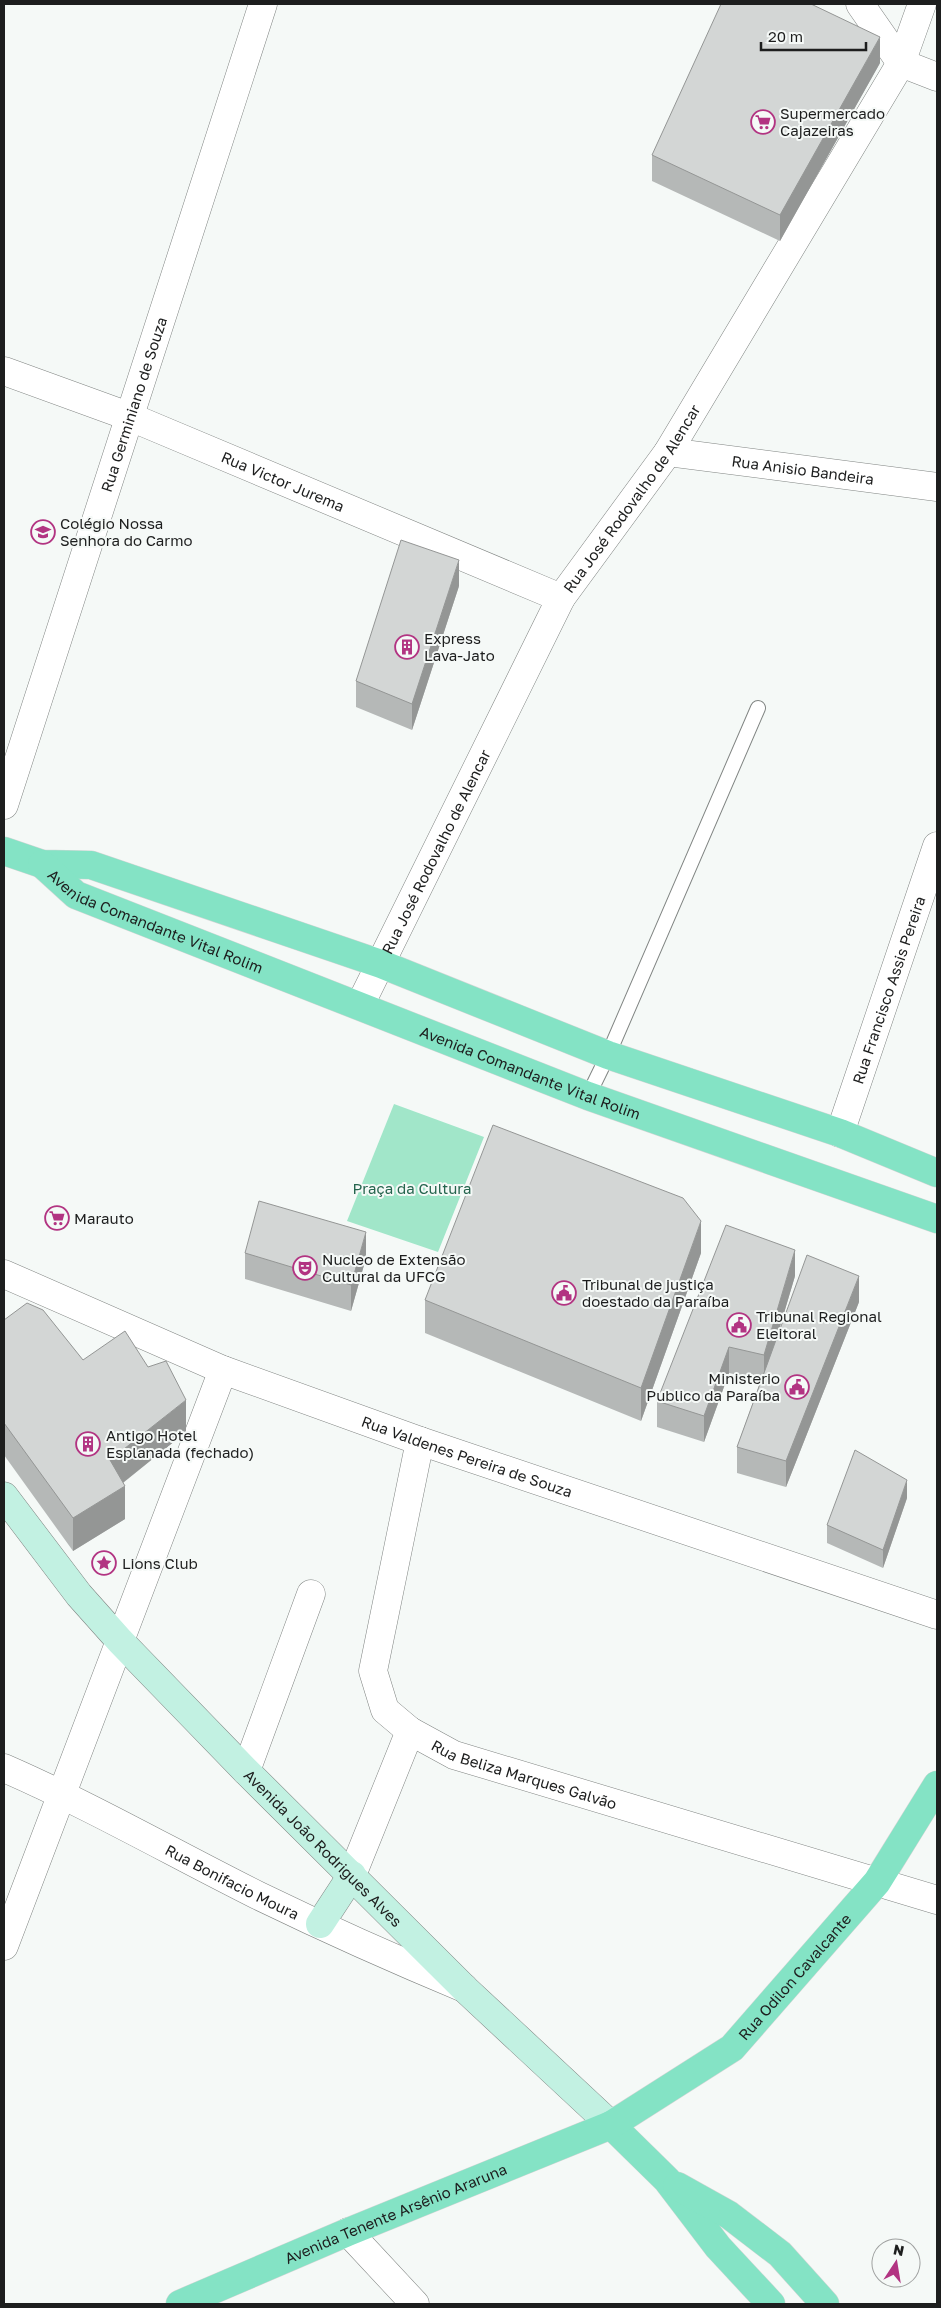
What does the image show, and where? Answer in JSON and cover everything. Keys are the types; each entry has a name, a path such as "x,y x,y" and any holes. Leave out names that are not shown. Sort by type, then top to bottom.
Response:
{"main road":[{"path":"4,851 42,864"},
{"name":"Avenida Comandante Vital Rolim","path":"42,864 91,865 381,964 608,1055 840,1133 937,1173"},
{"name":"Avenida Comandante Vital Rolim","path":"42,864 76,895 588,1096 937,1219"},
{"name":"Avenida João Rodrigues Alves","path":"4,1496 79,1595 120,1641 246,1771 464,1988 611,2125 666,2180 718,2247 772,2304"},
{"name":"Rua Odilon Cavalcante","path":"611,2125 732,2048 877,1882 937,1785"},
{"path":"320,1924 352,1875"},
{"name":"Avenida Tenente Arsênio Araruna","path":"180,2304 348,2232 611,2125"},
{"name":"Avenida João Rodrigues Alves","path":"666,2180 730,2215 780,2254 826,2304"}],"street":[{"name":"Rua Germiniano de Souza","path":"4,804 128,416 263,4"},
{"path":"860,4 901,63 937,77"},
{"name":"Rua José Rodovalho de Alencar","path":"360,1005 561,598 668,452 901,63 922,4"},
{"path":"932,4 937,6"},
{"name":"Rua Victor Jurema","path":"4,370 128,416 561,598"},
{"name":"Rua Anisio Bandeira","path":"668,452 937,487"},
{"name":"Rua Francisco Assis Pereira","path":"840,1133 937,846"},
{"name":"Rua Valdenes Pereira de Souza","path":"4,1274 223,1370 420,1441 937,1615"},
{"path":"4,1946 223,1370"},
{"name":"Rua Beliza Marques Galvão","path":"420,1441 373,1671 385,1710 410,1731 454,1755 937,1900"},
{"path":"246,1771 311,1594"},
{"path":"352,1875 410,1731"},
{"name":"Rua Bonifacio Moura","path":"4,1768 63,1794 257,1895 365,1947 464,1988"},
{"path":"348,2232 415,2304"}],"lane":[{"path":"588,1096 608,1055 758,708"}],"green space":[{"name":"Praça da Cultura","path":"394,1104 484,1137 438,1252 347,1221"}],"building":[{"name":"Supermercado Cajazeiras","path":"721,4 811,4 880,37 780,215 652,155"},
{"name":"Express Lava-Jato","path":"401,540 459,560 412,704 356,681"},
{"name":"Tribunal de justiça doestado da Paraíba","path":"493,1125 683,1198 701,1221 641,1388 425,1300"},
{"path":"259,1201 366,1232 351,1285 245,1253"},
{"name":"Tribunal Regional Eleitoral","path":"726,1225 795,1250 764,1355 729,1347 704,1416 657,1401"},
{"name":"Ministerio Publico da Paraíba","path":"807,1255 859,1276 786,1461 737,1447"},
{"name":"Antigo Hotel Esplanada (fechado)","path":"27,1303 43,1310 83,1360 125,1331 148,1367 166,1361 186,1400 110,1460 125,1486 73,1518 4,1423 4,1320"},
{"path":"855,1450 907,1480 883,1550 827,1525"}],"place":[{"name":"Supermercado Cajazeiras","path":"763,122"},
{"name":"Colégio Nossa Senhora do Carmo","path":"43,532"},
{"name":"Express Lava-Jato","path":"407,647"},
{"name":"Marauto","path":"57,1218"},
{"name":"Nucleo de Extensão Cultural da UFCG","path":"305,1268"},
{"name":"Tribunal de justiça doestado da Paraíba","path":"564,1293"},
{"name":"Tribunal Regional Eleitoral","path":"739,1325"},
{"name":"Ministerio Publico da Paraíba","path":"797,1387"},
{"name":"Antigo Hotel Esplanada (fechado)","path":"88,1444"},
{"name":"Lions Club","path":"104,1563"}]}
